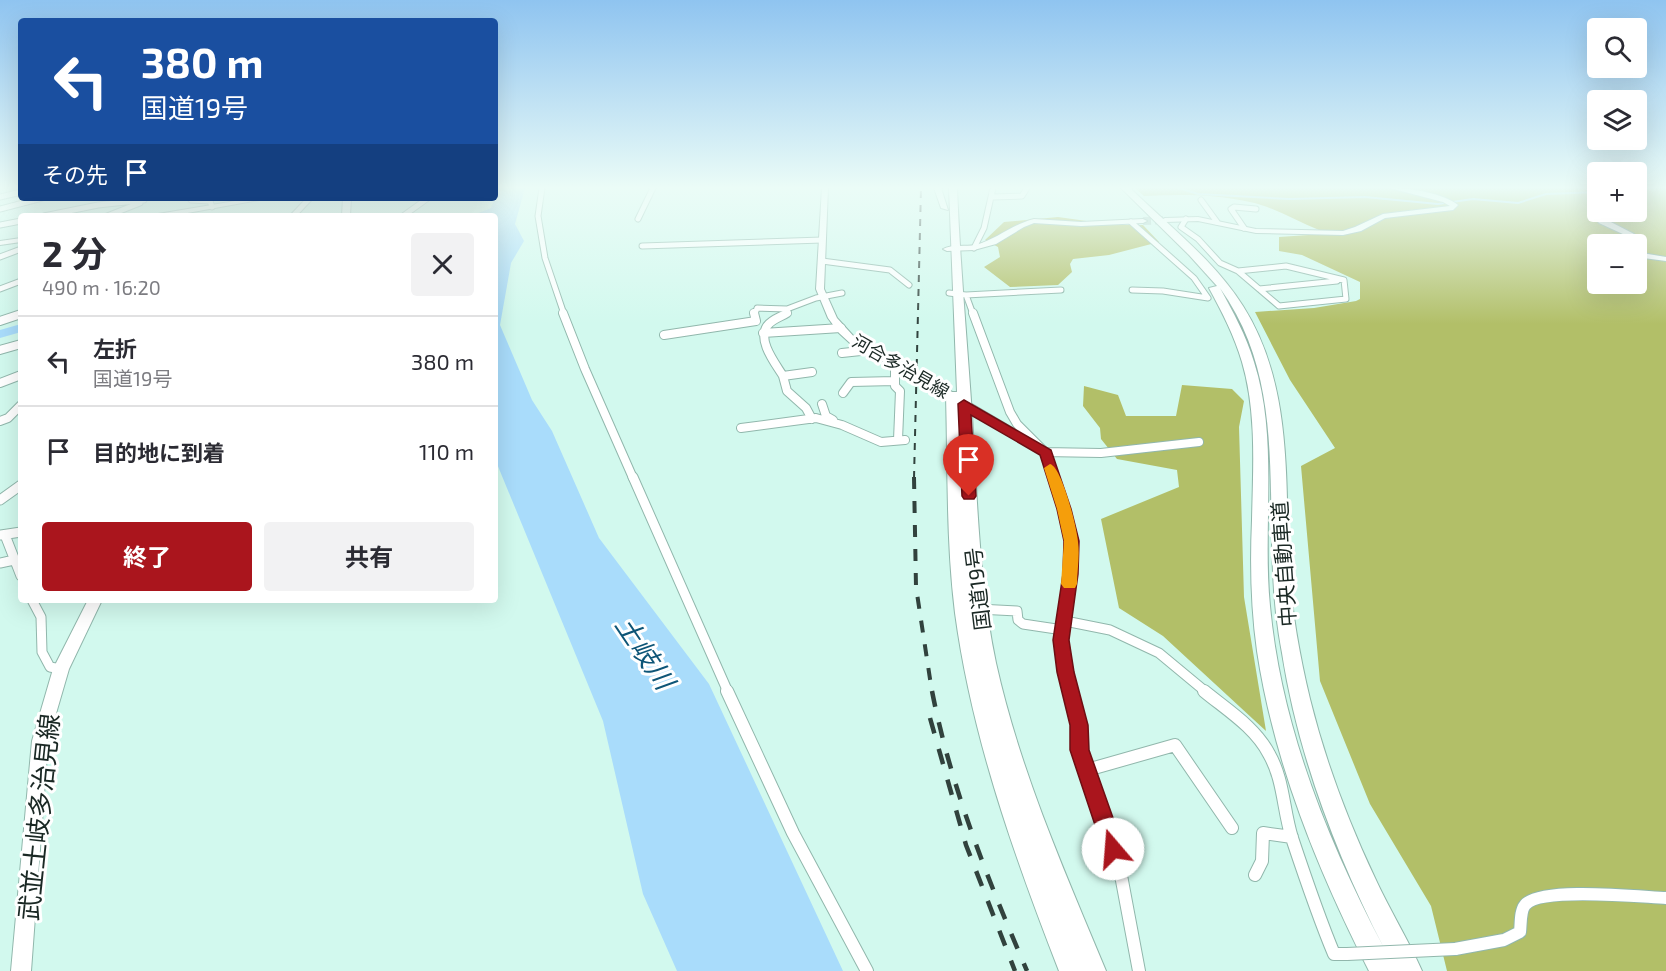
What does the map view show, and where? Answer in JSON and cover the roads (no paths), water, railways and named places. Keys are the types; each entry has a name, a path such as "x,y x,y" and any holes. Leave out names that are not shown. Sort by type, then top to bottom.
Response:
{"highway":[{"name":"国道19号","path":"949,233 957,294 960,566 963,611 974,677 1008,803 1072,971"},
{"name":"国道19号","path":"951,249 952,233"},
{"name":"中央自動車道","path":"1162,233 1211,285 1232,318 1253,374 1260,419 1261,606 1270,669 1288,743 1316,822 1342,888 1382,971"},
{"name":"中央自動車道","path":"1174,233 1226,288 1245,319 1269,377 1277,422 1284,607 1294,674 1313,746 1341,824 1368,887 1409,971"},
{"name":"国道19号","path":"959,400 978,609 997,702 1045,856 1093,971"}],"street":[{"path":"542,233 560,301 583,369 670,556 753,749 867,971"},
{"path":"822,233 820,289 822,297"},
{"path":"974,248 981,233"},
{"path":"951,249 974,248 993,242 1007,233"},
{"path":"1132,290 1163,291 1208,298 1194,278 1144,233"},
{"path":"1190,233 1220,263 1238,271 1279,306 1346,299 1344,280"},
{"path":"0,243 18,240"},
{"path":"642,246 822,240"},
{"path":"0,257 18,250"},
{"path":"1647,256 1666,259"},
{"path":"822,261 890,270 909,285"},
{"path":"1238,271 1286,266 1344,280"},
{"path":"1258,289 1344,280"},
{"path":"0,288 18,282"},
{"path":"1062,290 997,295 957,294 1010,412 1017,424 1046,453 1064,509 1071,541 1061,640 1066,672 1079,725 1080,750 1120,870 1139,971"},
{"path":"664,335 756,321 754,311 757,308 787,309 842,293"},
{"name":"河合多治見線","path":"822,297 841,328 855,342 959,400"},
{"path":"787,309 787,314 771,319 763,333 787,390 806,408 812,419"},
{"path":"0,321 18,315"},
{"path":"763,333 841,328"},
{"path":"0,350 18,345"},
{"path":"842,353 870,350"},
{"path":"822,404 826,416 837,423 881,442 901,440 900,391 895,386 895,364"},
{"path":"783,376 812,372"},
{"path":"0,383 18,376"},
{"path":"843,393 851,382 895,381"},
{"path":"959,400 976,413 1046,453 1099,453 1199,442"},
{"path":"0,421 8,418 18,408"},
{"path":"8,418 18,419"},
{"path":"741,428 812,419 837,423"},
{"path":"0,500 18,487"},
{"path":"18,532 2,535 18,569"},
{"path":"0,563 14,560"},
{"path":"34,603 41,617 42,652 50,668 61,669"},
{"name":"武並土岐多治見線","path":"21,971 40,741 61,669 94,603"},
{"path":"978,609 1017,611 1018,620 1023,624 1064,625 1110,630 1159,653 1242,721 1269,753 1277,770 1292,837 1301,859 1309,892 1334,954 1455,949 1504,940 1520,932 1525,904 1532,898 1577,893 1666,898"},
{"path":"1087,770 1175,745 1232,828"},
{"path":"1255,875 1262,861 1263,833 1267,831 1292,837"}],"water":[{"name":"土岐川","path":"498,233 520,233 524,241 511,263 500,325 532,400 552,431 599,538 709,684 843,971 677,971 643,894 603,721 498,466"}],"waterway":[{"path":"0,334 18,329"}],"railway":[{"path":"914,478 920,233"},
{"path":"914,478 916,587 932,692"},
{"path":"932,691 960,798 998,902 1027,971"},
{"path":"930,718 966,845 1015,971"}]}
